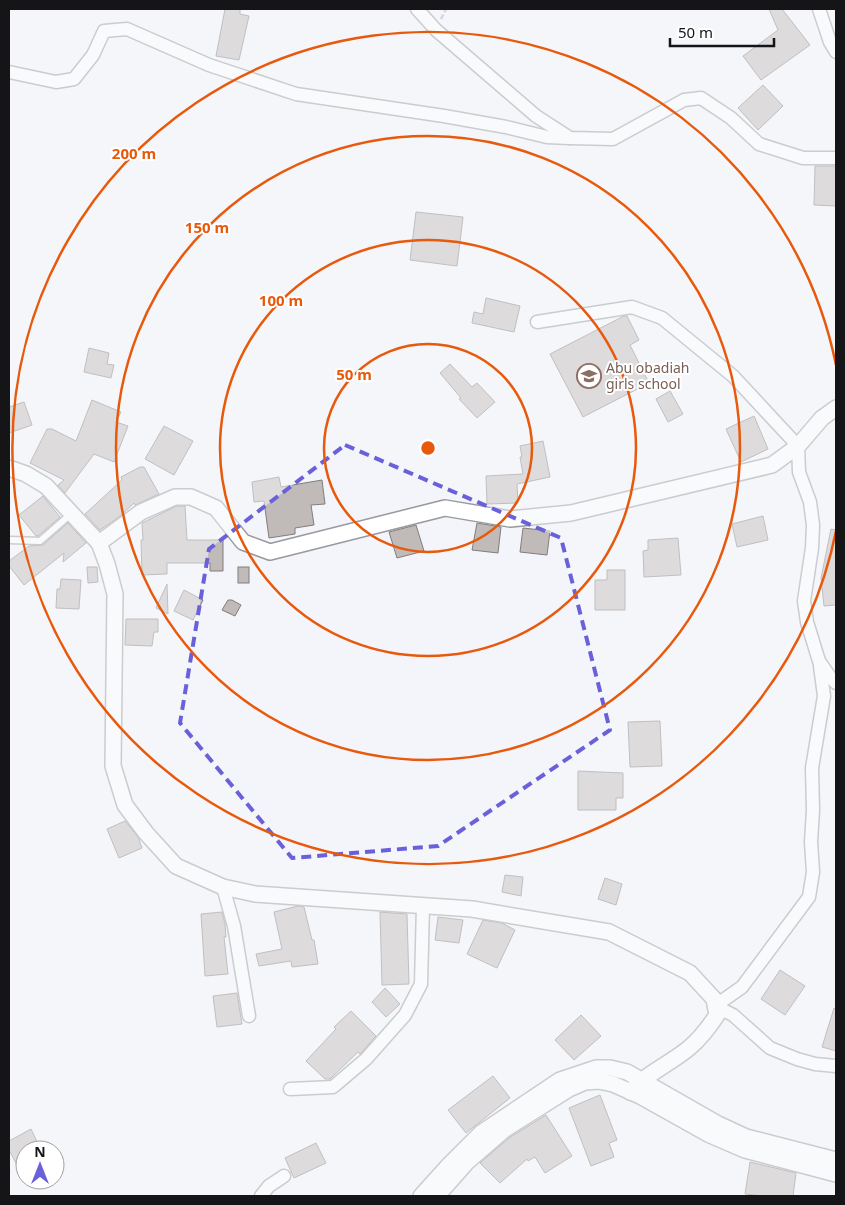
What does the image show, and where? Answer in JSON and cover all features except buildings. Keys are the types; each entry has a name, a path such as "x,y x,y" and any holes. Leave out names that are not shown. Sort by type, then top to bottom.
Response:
{"street":[{"path":"417,9 436,30 536,116 570,138"},
{"path":"819,9 830,42 836,52"},
{"path":"9,72 56,82 74,79 93,55 104,31 128,29 209,65 296,94 444,116 506,127 547,137 613,140 684,100 701,98 731,118 759,144 803,158 836,158"},
{"path":"537,322 632,307 662,318 733,376 798,446 800,472 810,502 812,524 812,548 804,601 807,622 819,661 824,696 812,768 811,842 814,872 809,897 742,988 715,1006"},
{"path":"99,543 142,512 175,497 191,497 216,508 243,542 270,552 445,508 510,518 570,513 772,465 798,446 822,418 836,408"},
{"path":"9,468 26,474 46,486 99,543 115,594 113,766 125,805 146,833 176,866 223,887 255,894 472,909 609,932 690,973 714,999 717,1015 690,1048 641,1080 630,1092"},
{"path":"819,661 830,677 836,682"},
{"path":"223,887 234,926 249,1016"},
{"path":"290,1089 333,1087 366,1059 405,1015 421,984 422,906"},
{"path":"715,1006 733,1015 770,1048 797,1060 836,1066"},
{"path":"421,1196 481,1133 560,1080 596,1068 610,1068 627,1072 718,1124 746,1137 836,1160"},
{"path":"437,1196 467,1162 504,1130 569,1089 585,1082 599,1081 613,1084 630,1092 708,1134 745,1150 836,1174"},
{"path":"261,1196 269,1186 284,1176"}],"lane":[{"path":"9,540 40,541 71,514"}],"highlighted area":[{"path":"345,445 561,538 610,730 438,846 292,858 180,723 209,549"}],"place":[{"name":"Abu obadiah girls school","path":"589,376"}]}
